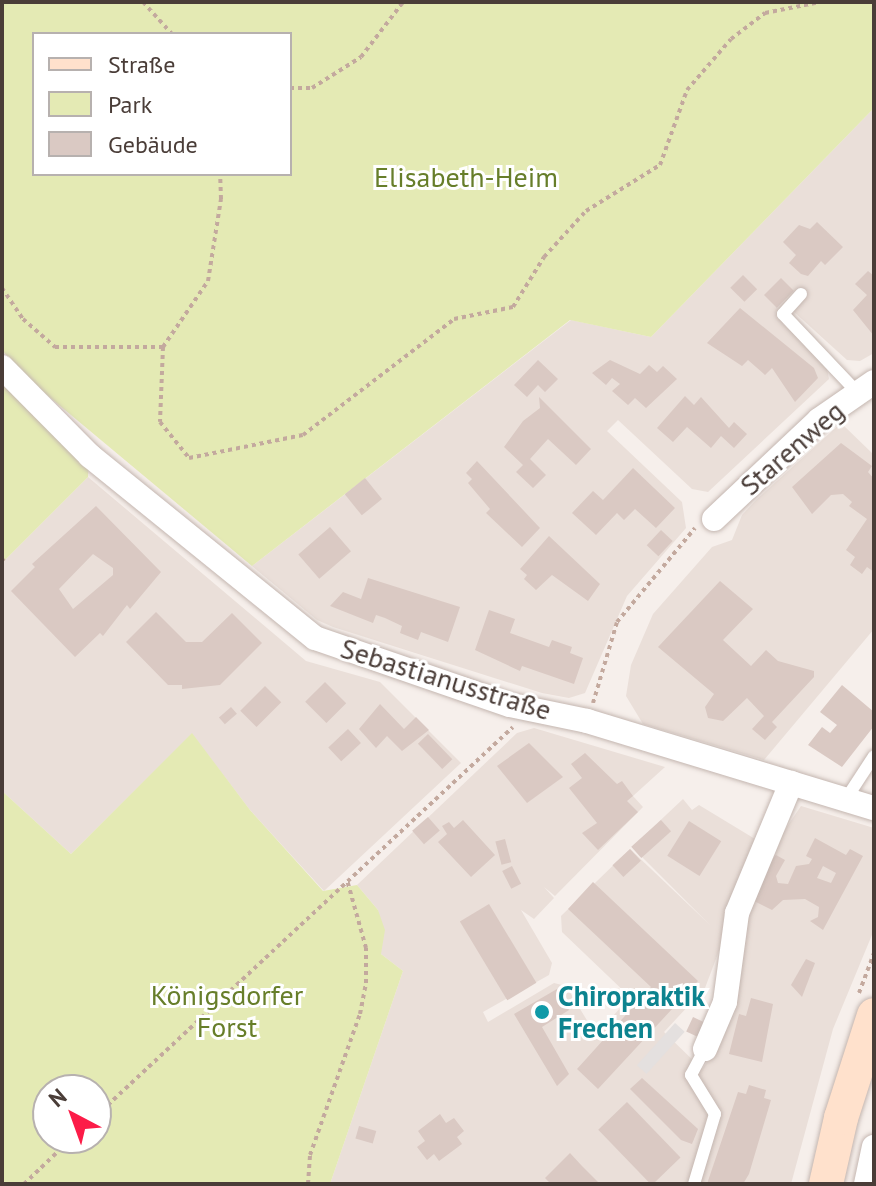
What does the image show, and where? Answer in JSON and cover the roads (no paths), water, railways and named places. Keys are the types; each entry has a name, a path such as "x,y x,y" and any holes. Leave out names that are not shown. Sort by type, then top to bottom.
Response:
{"main road":[{"path":"826,1184 841,1118 874,1015"}],"street":[{"name":"Sebastianusstraße","path":"2,367 90,456 315,638 413,675 536,710 587,721 874,808"},
{"name":"Starenweg","path":"714,519 754,476 866,387"},
{"path":"705,1049 725,1002 737,913 791,783"},
{"path":"866,1184 874,1147"}],"lane":[{"path":"801,294 783,314 866,387"},
{"path":"846,799 874,756"},
{"path":"694,1184 715,1114 691,1075 705,1049"}],"place":[{"name":"Chiropraktik Frechen","path":"542,1012"}],"park label":[{"name":"Elisabeth-Heim","path":"466,177"},
{"name":"Königsdorfer Forst","path":"227,1011"}]}
